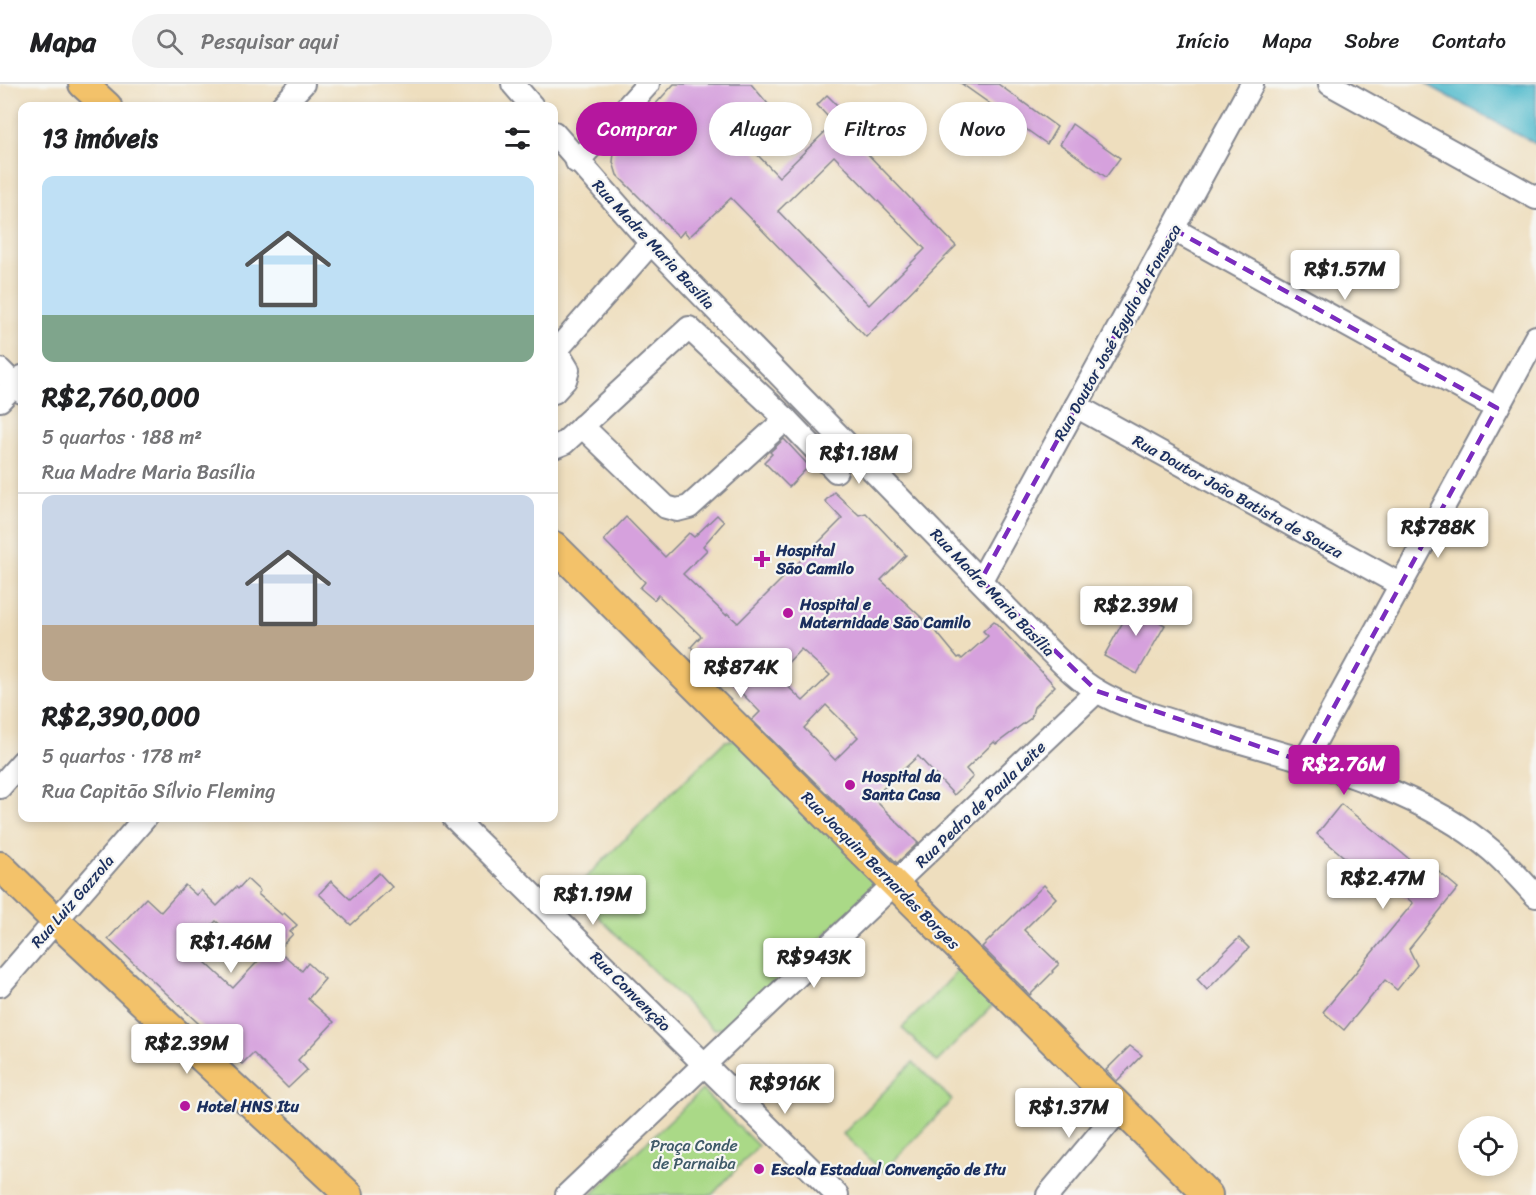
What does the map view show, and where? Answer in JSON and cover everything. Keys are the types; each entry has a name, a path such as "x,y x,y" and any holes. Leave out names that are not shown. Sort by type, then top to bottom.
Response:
{"main road":[{"path":"83,84 103,102"},
{"name":"Rua Joaquim Bernardes Borges","path":"558,550 1208,1195"},
{"path":"0,866 349,1195"}],"street":[{"path":"286,102 303,84"},
{"path":"513,84 529,102"},
{"path":"577,162 648,84"},
{"name":"Rua Doutor José Egydio da Fonseca","path":"981,580 1252,84"},
{"path":"1330,84 1536,198"},
{"name":"Rua Madre Maria Basília","path":"558,138 651,243 1063,664 1097,691 1173,721 1397,794 1437,814 1491,850 1536,897"},
{"path":"1173,229 1497,408"},
{"path":"558,349 651,243"},
{"path":"558,445 564,443 689,328 786,419 836,471"},
{"path":"1304,762 1536,337"},
{"path":"558,356 568,370 565,380 558,388"},
{"name":"Rua Doutor João Batista de Souza","path":"1076,406 1401,585"},
{"path":"582,426 666,507 677,510 689,507 786,419"},
{"name":"Rua Pedro de Paula Leite","path":"704,1064 1097,691"},
{"path":"0,787 18,767"},
{"name":"Rua Luiz Gazzola","path":"0,985 142,822"},
{"name":"Rua Convenção","path":"458,822 704,1064"},
{"path":"567,1195 704,1064 837,1195"},
{"path":"1048,1195 1121,1108"}],"highlighted area":[{"path":"1173,229 1497,408 1304,762 1097,691 981,580"}],"green space":[{"path":"737,740 875,878 875,888 724,1028 713,1029 577,896 579,884 725,741"},
{"path":"964,965 999,999 937,1062 902,1028"},
{"path":"913,1062 952,1100 883,1172 843,1134"},
{"name":"Praça Conde de Parnaiba","path":"702,1090 758,1146 712,1195 591,1195"}],"water":[{"path":"1426,84 1536,84 1536,144"}],"building":[{"path":"674,84 751,84 766,102 709,102 709,156 759,156 779,177 800,156 812,156 812,145 824,133 824,156 834,156 870,156 956,246 866,337 731,198 689,237 684,231 679,237 617,175 614,156 697,156 697,102 657,102","holes":["834,156 925,249 869,305 778,211"]},
{"path":"962,84 998,84 1023,102 988,102"},
{"path":"827,95 834,102 824,102 824,113 817,105"},
{"path":"1027,105 1057,127 1047,144 1027,130"},
{"path":"1072,124 1120,158 1106,177 1060,144"},
{"path":"784,439 809,466 789,487 764,462 772,454 770,452"},
{"path":"834,492 859,515 866,513 906,555 881,580 934,629 958,658 962,659 988,636 983,631 994,621 1055,686 1034,707 1031,718 996,744 994,742 966,769 973,777 954,795 918,756 873,798 918,843 897,863 752,720 760,712 715,666 713,669 691,647 701,636 658,595 654,600 640,588 645,582 604,540 626,517 665,557 689,533 694,537 717,515 724,522 703,546 707,550 683,574 726,615 728,614 738,623 842,519 825,501","holes":["801,649 830,675 803,701 776,675","826,705 858,737 835,760 804,728"]},
{"path":"1137,597 1158,608 1152,618 1165,625 1137,674 1104,656"},
{"path":"1341,804 1433,878 1439,872 1458,888 1409,949 1417,965 1397,990 1385,980 1344,1030 1323,1012 1413,903 1368,866 1363,873 1317,834"},
{"path":"379,873 392,887 351,925 319,894 331,881 350,899"},
{"path":"247,879 260,891 258,894 297,925 290,932 293,934 278,950 302,971 308,963 325,979 308,999 334,1022 298,1060 307,1070 288,1088 253,1053 242,1064 108,939 146,898 161,912 185,885 196,895 201,890 217,906 236,887 238,889","holes":["216,921 260,959 233,988 190,948"]},
{"path":"1044,885 1056,898 1024,930 1059,964 1030,995 982,947"},
{"path":"1239,938 1249,948 1207,990 1197,979"},
{"path":"1130,1046 1142,1055 1117,1081 1106,1070"}],"place":[{"name":"Hospital São Camilo","path":"762,559"},
{"name":"Hospital e Maternidade São Camilo","path":"788,613"},
{"name":"Hospital da Santa Casa","path":"850,785"},
{"name":"Hotel HNS Itu","path":"185,1106"},
{"name":"Escola Estadual Convenção de Itu","path":"759,1169"}]}
